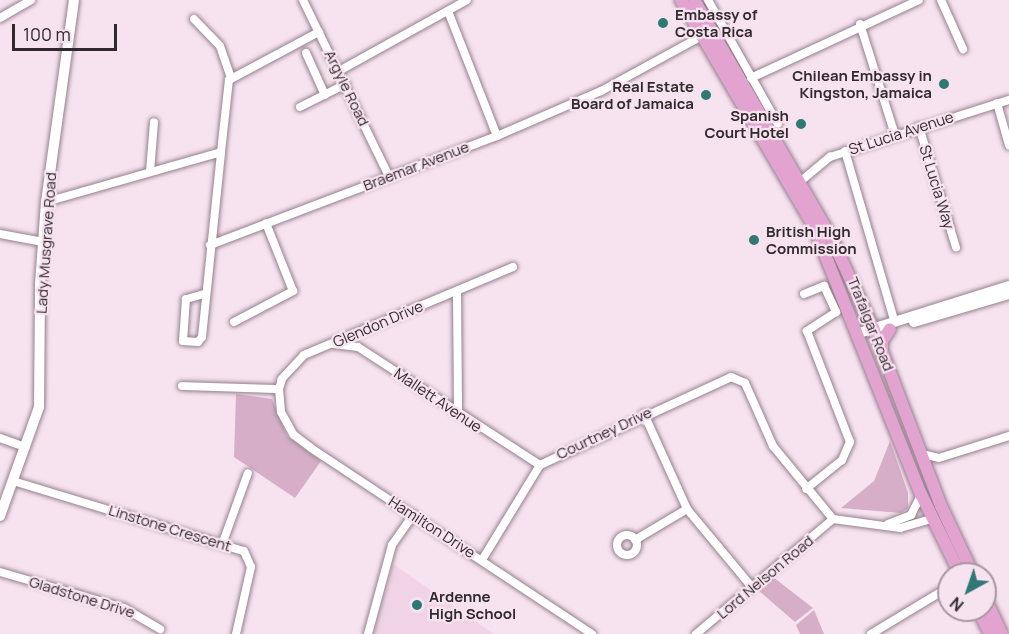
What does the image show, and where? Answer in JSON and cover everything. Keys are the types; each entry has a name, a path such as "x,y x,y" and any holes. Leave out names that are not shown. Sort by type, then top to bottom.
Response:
{"main road":[{"name":"Lady Musgrave Road","path":"0,516 39,407 46,202 74,0"},
{"name":"Trafalgar Road","path":"681,0 814,227 861,336 921,494 954,562"},
{"name":"Trafalgar Road","path":"703,1 801,182 866,313 941,506 967,562"},
{"path":"861,336 1009,286"},
{"path":"866,313 878,323 891,324 1009,294"},
{"path":"884,359 882,341 891,324"},
{"path":"932,519 941,506"}],"street":[{"path":"0,18 31,0"},
{"name":"Argyle Road","path":"303,0 389,176"},
{"path":"339,71 467,0"},
{"path":"892,0 896,9"},
{"path":"751,78 860,24 919,0"},
{"path":"941,0 963,49"},
{"path":"703,1 778,124"},
{"path":"448,11 497,136"},
{"path":"194,19 220,46 231,78 204,294 201,341 183,341 186,299 204,294"},
{"path":"860,24 895,135"},
{"path":"231,78 319,32"},
{"name":"Braemar Avenue","path":"210,245 497,136 601,91 702,36"},
{"path":"306,53 325,95"},
{"path":"300,107 346,84"},
{"name":"St Lucia Avenue","path":"801,182 830,157 845,151 1009,100"},
{"path":"997,103 1009,146"},
{"path":"150,172 154,122"},
{"name":"St Lucia Way","path":"919,127 956,247"},
{"path":"845,151 891,324"},
{"path":"46,202 221,152"},
{"path":"234,321 293,291 266,223"},
{"path":"0,234 43,242"},
{"name":"Glendon Drive","path":"279,390 291,365 304,355 333,344 356,331 457,292 513,267"},
{"path":"804,294 824,286 836,312 807,331 850,442 842,460 806,489 833,519 900,528 932,519"},
{"path":"457,292 458,411"},
{"name":"Mallett Avenue","path":"333,344 358,347 540,465"},
{"name":"Courtney Drive","path":"482,560 540,465 644,414 731,377 739,378 748,390 773,446 806,489"},
{"path":"182,386 279,390"},
{"name":"Hamilton Drive","path":"279,390 281,411 294,435 592,634"},
{"path":"644,414 687,509 750,585"},
{"path":"921,454 939,458 1009,436"},
{"path":"0,438 25,447"},
{"path":"222,542 248,473"},
{"name":"Linstone Crescent","path":"13,481 222,542 244,551 250,561 236,634"},
{"path":"881,526 906,519 919,504 921,494"},
{"path":"635,540 687,509"},
{"path":"368,634 392,546 413,515"},
{"name":"Lord Nelson Road","path":"696,634 750,585 833,519"},
{"name":"Gladstone Drive","path":"0,572 124,608 160,629"},
{"path":"871,634 937,593"}],"shaded area":[{"path":"236,394 272,399 287,436 321,461 295,498 234,457"},
{"path":"890,441 908,493 908,508 901,513 841,508 874,481"},
{"name":"Ardenne High School","path":"393,564 494,634 374,634"},
{"path":"773,577 813,608 795,622 758,590"},
{"path":"814,610 824,634 800,634 796,625"}],"place":[{"name":"Embassy of Costa Rica","path":"663,23"},
{"name":"Chilean Embassy in Kingston, Jamaica","path":"944,84"},
{"name":"Real Estate Board of Jamaica","path":"706,95"},
{"name":"Spanish Court Hotel","path":"801,124"},
{"name":"British High Commission","path":"754,240"},
{"name":"Ardenne High School","path":"417,605"}]}
